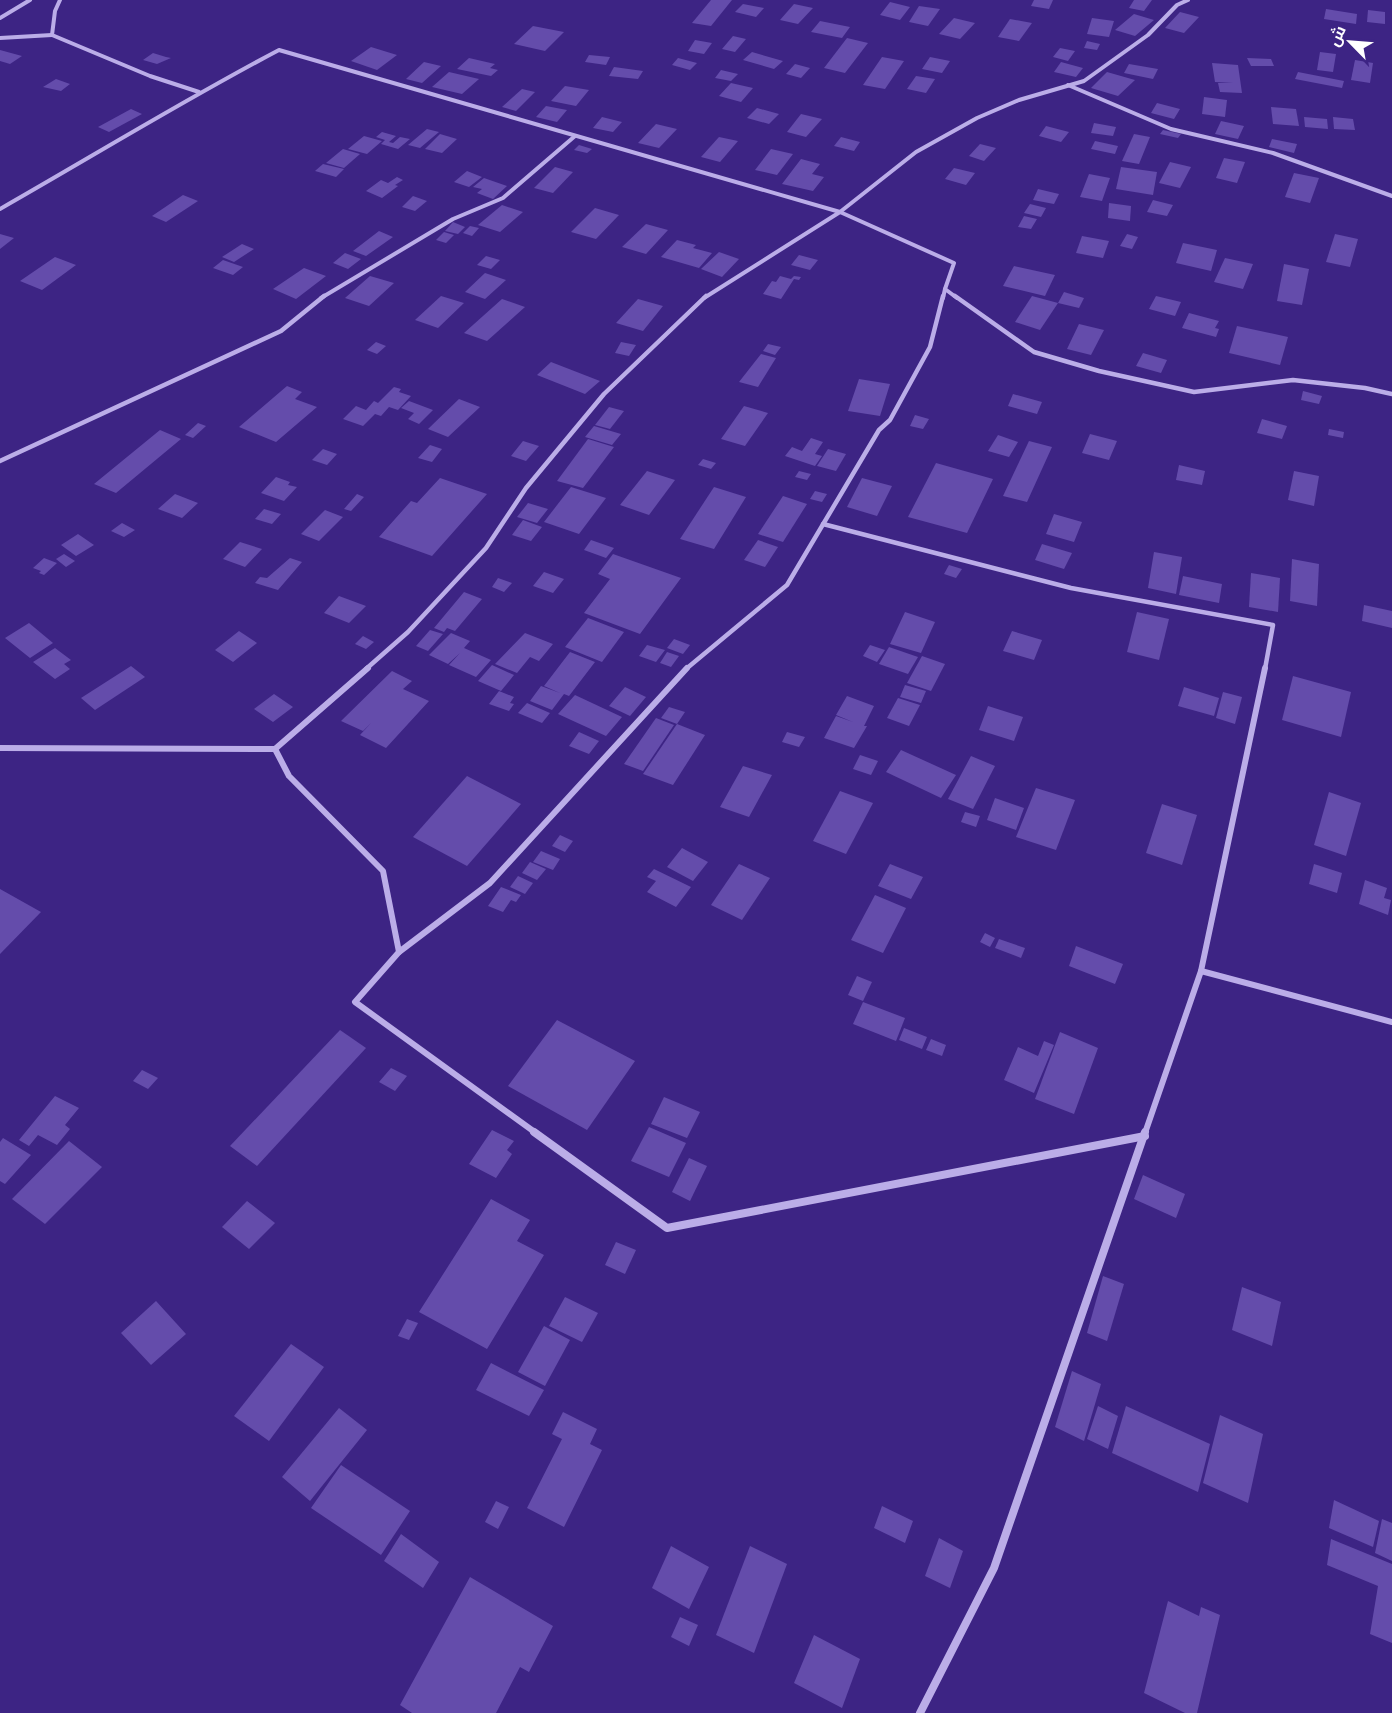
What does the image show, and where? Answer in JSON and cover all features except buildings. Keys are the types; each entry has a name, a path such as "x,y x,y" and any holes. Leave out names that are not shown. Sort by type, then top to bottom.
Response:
{"street":[{"path":"0,18 30,0"},
{"path":"52,35 60,0"},
{"path":"0,748 275,749 408,632 486,548 526,488 603,394 707,295 840,213 916,152 1019,100 1084,81 1148,35 1177,5 1188,0"},
{"path":"0,38 52,35 150,76 200,92"},
{"path":"0,209 200,92 279,50 840,213 954,263 930,347 890,420 879,430 787,585 688,667 490,883 399,952 356,1002 667,1228 1145,1136"},
{"path":"1067,85 1171,129 1273,153 1392,196"},
{"path":"0,461 281,331 316,301 453,219 503,198 576,136"},
{"path":"945,289 1034,352 1099,371 1194,392 1293,380 1365,388 1392,394"},
{"path":"823,524 1071,588 1273,625 1255,725 1200,971 1145,1136 994,1568 920,1713"},
{"path":"275,749 289,776 383,871 399,952"},
{"path":"1200,971 1392,1022"}]}
